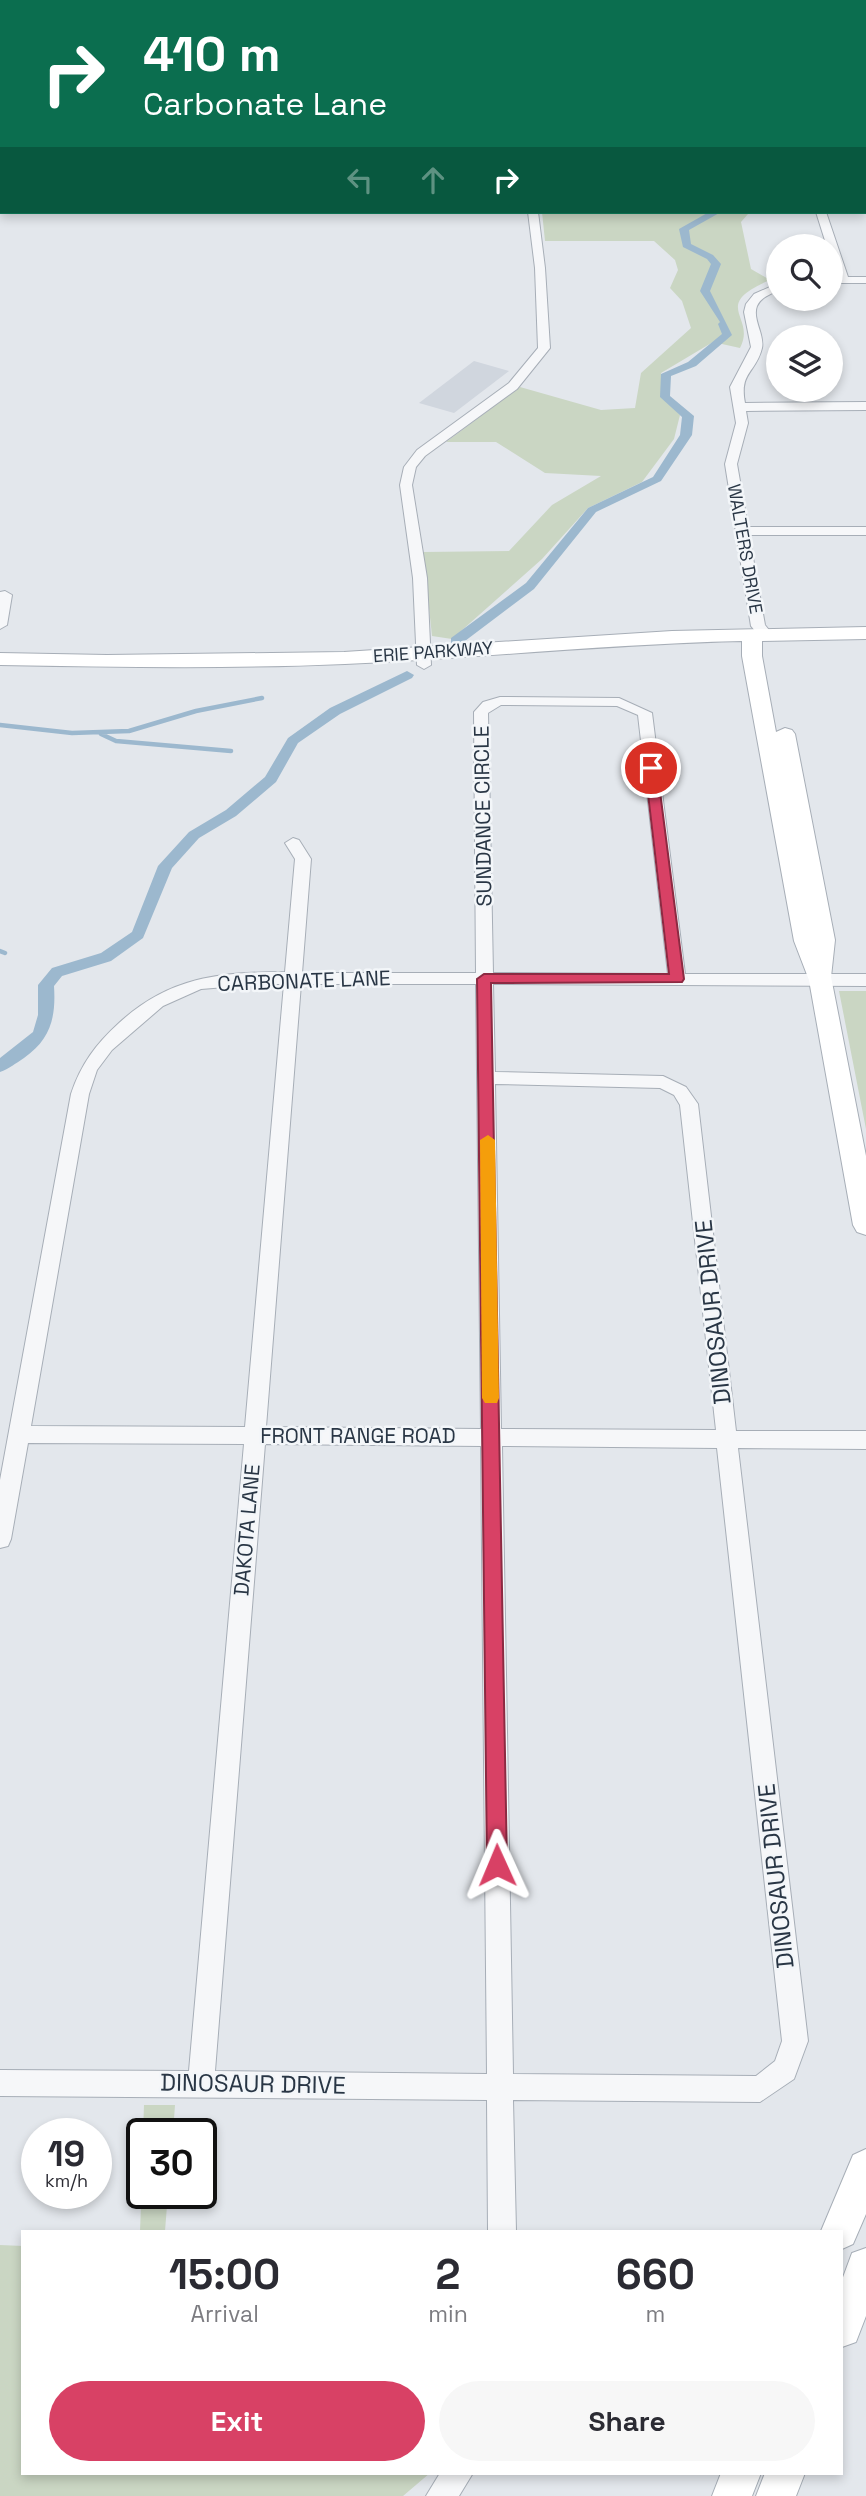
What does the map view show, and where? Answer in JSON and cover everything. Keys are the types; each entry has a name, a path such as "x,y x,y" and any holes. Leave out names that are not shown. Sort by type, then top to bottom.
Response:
{"main road":[{"name":"ERIE PARKWAY","path":"0,659 424,659"},
{"name":"ERIE PARKWAY","path":"0,669 105,671 424,659"},
{"path":"843,2325 866,2267"}],"street":[{"path":"424,659 420,578 406,485 410,467 421,453 513,386 527,373 544,348 540,268 533,214"},
{"path":"822,214 844,280 866,280"},
{"name":"WALTERS DRIVE","path":"759,638 731,471 742,422 736,387 757,347 750,312 758,296 766,292"},
{"path":"738,407 866,406"},
{"path":"743,531 866,531"},
{"path":"0,625 5,595"},
{"name":"ERIE PARKWAY","path":"424,659 678,649 759,638 866,633"},
{"path":"759,638 805,941 821,980 866,1224"},
{"name":"ERIE PARKWAY","path":"759,638 866,646"},
{"name":"SUNDANCE CIRCLE","path":"484,979 481,712 500,701 619,702 645,713 677,979"},
{"name":"DAKOTA LANE","path":"201,2083 303,859 293,843"},
{"name":"CARBONATE LANE","path":"0,1539 80,1094 88,1070 109,1041 145,1012 180,989 222,980 293,977 866,980"},
{"path":"484,979 502,2230"},
{"name":"DINOSAUR DRIVE","path":"0,2083 761,2089 785,2070 795,2041 690,1104 680,1091 663,1082 487,1079"},
{"name":"FRONT RANGE ROAD","path":"19,1434 866,1440"},
{"path":"840,2230 866,2168"},
{"path":"441,2496 457,2475"},
{"path":"732,2496 740,2475"},
{"path":"776,2496 784,2475"}],"shaded area":[{"path":"474,361 509,371 454,413 419,403"}],"green space":[{"path":"542,214 748,214 741,222 751,269 766,278 766,282 742,297 738,305 744,337 740,348 713,342 661,373 663,396 680,415 674,439 642,482 588,508 542,559 452,639 432,636 423,552 509,551 552,505 601,476 545,473 496,442 446,442 520,387 601,410 635,408 641,373 691,328 682,301 670,288 678,270 675,260 654,241 545,241"},
{"path":"839,991 866,991 866,1129"},
{"path":"144,2105 175,2105 174,2118 144,2118"},
{"path":"141,2209 167,2209 165,2230 140,2230"},
{"path":"0,2245 21,2246 21,2475 428,2475 403,2496 0,2496"}],"waterway":[{"path":"712,214 684,229 686,245 710,257 716,264 705,291 721,319"},
{"path":"456,641 530,586 592,510 657,479 686,435 688,416 665,397 666,374 692,364 727,335 723,324"},
{"path":"0,1066 34,1042 40,1034 46,1015 46,985 57,972 106,957 138,935 165,866 194,835 231,813 271,779 293,741 335,711 407,675"},
{"path":"0,725 72,733 129,731 196,711 262,698"},
{"path":"101,734 116,741 231,751"},
{"path":"0,951 5,953"}],"slow traffic":[{"path":"488,1140 491,1398"}],"route":[{"path":"497,1865 484,979 677,979 651,768"}]}
